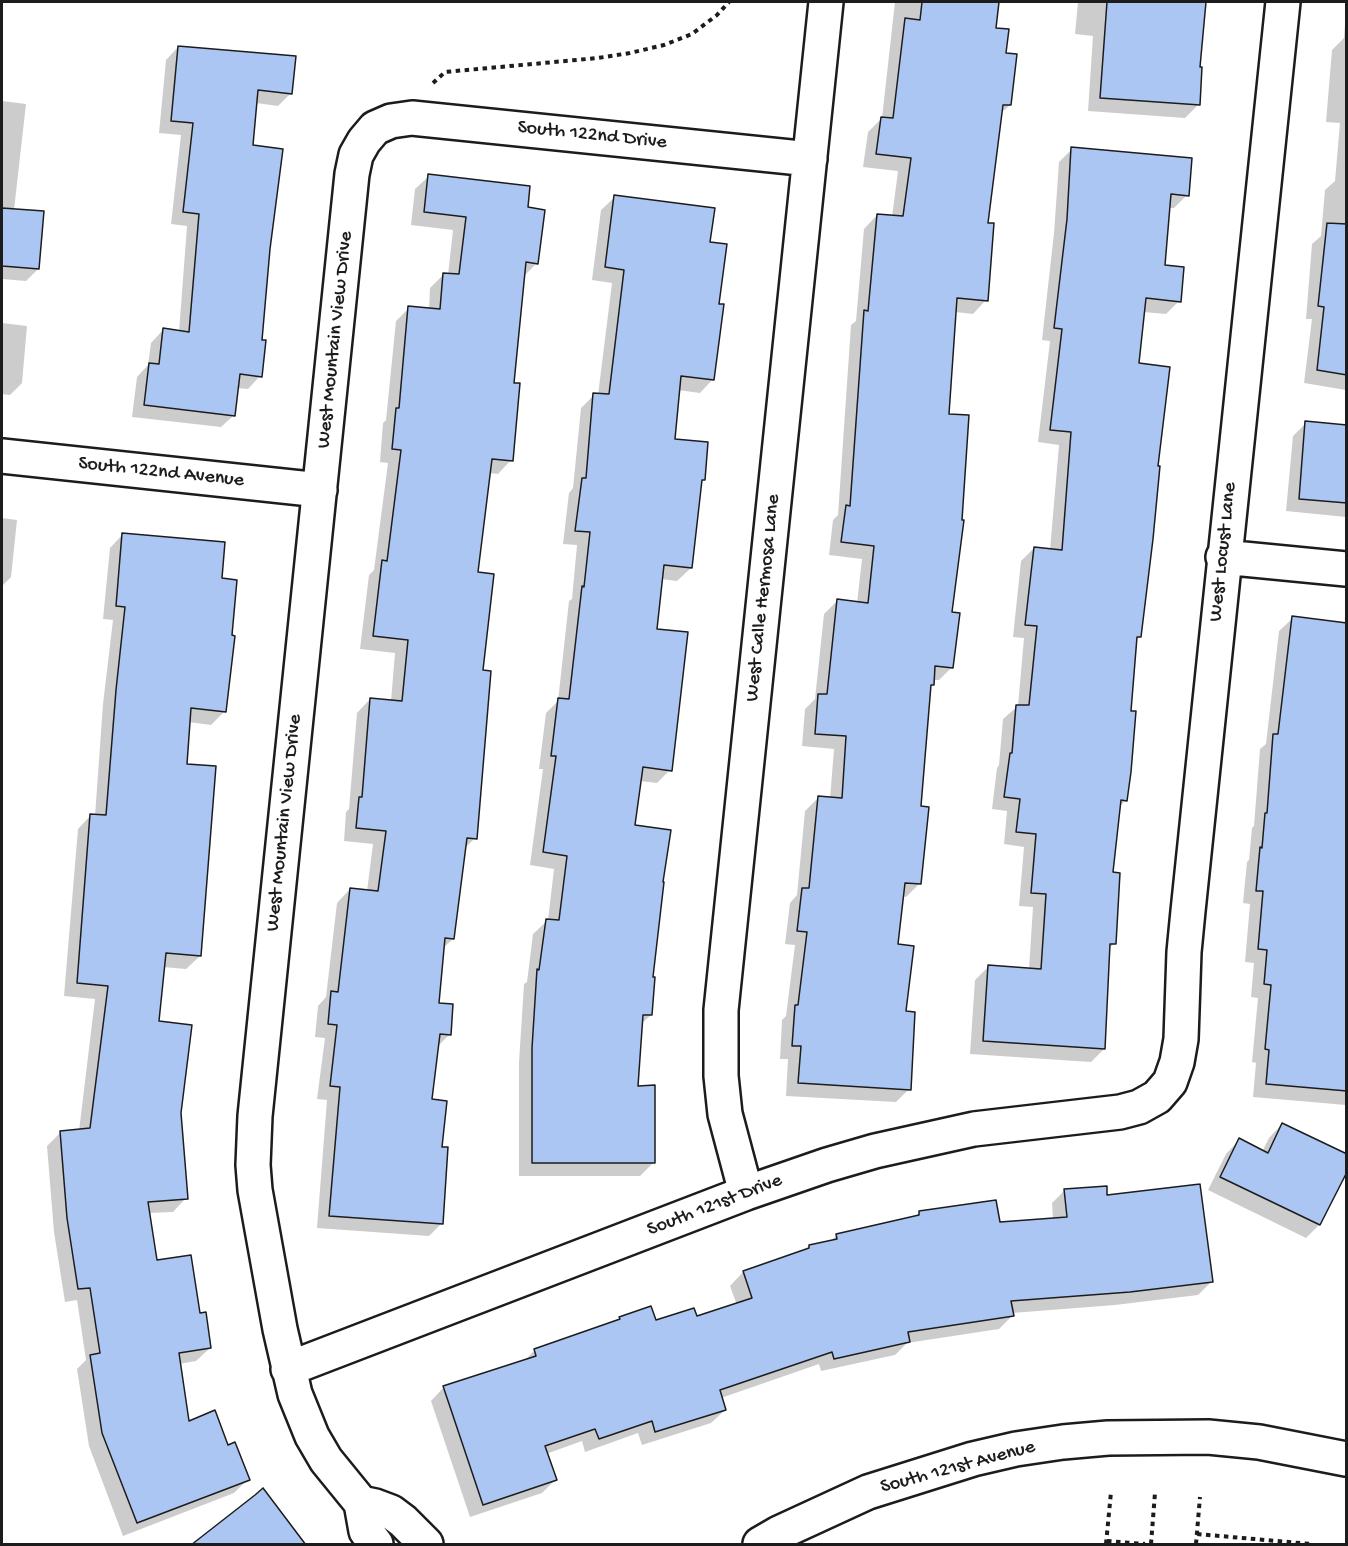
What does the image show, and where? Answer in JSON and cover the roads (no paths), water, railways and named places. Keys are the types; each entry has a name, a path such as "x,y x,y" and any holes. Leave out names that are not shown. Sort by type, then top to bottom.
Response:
{"street":[{"name":"West Calle Hermosa Lane","path":"746,1193 725,1114 721,1076 721,1010 826,2"},
{"name":"West Locust Lane","path":"1157,1096 1170,1082 1181,1040 1186,932 1223,556 1283,2"},
{"name":"South 122nd Drive","path":"375,128 391,121 412,118 433,119 810,159"},
{"name":"West Mountain View Drive","path":"375,128 356,155 352,174 253,1140 255,1190 288,1370 312,1436 337,1475 361,1503 366,1531 376,1545"},
{"name":"South 122nd Avenue","path":"2,456 320,490"},
{"path":"1223,556 1347,569"},
{"name":"South 121st Drive","path":"288,1370 746,1193 827,1165 928,1138 1017,1122 1120,1112 1139,1107 1157,1096"},
{"name":"South 121st Avenue","path":"760,1545 779,1533 868,1491 973,1459 1016,1449 1063,1442 1108,1438 1208,1437 1270,1444 1347,1459"},
{"path":"361,1503 391,1512 426,1545"}]}
